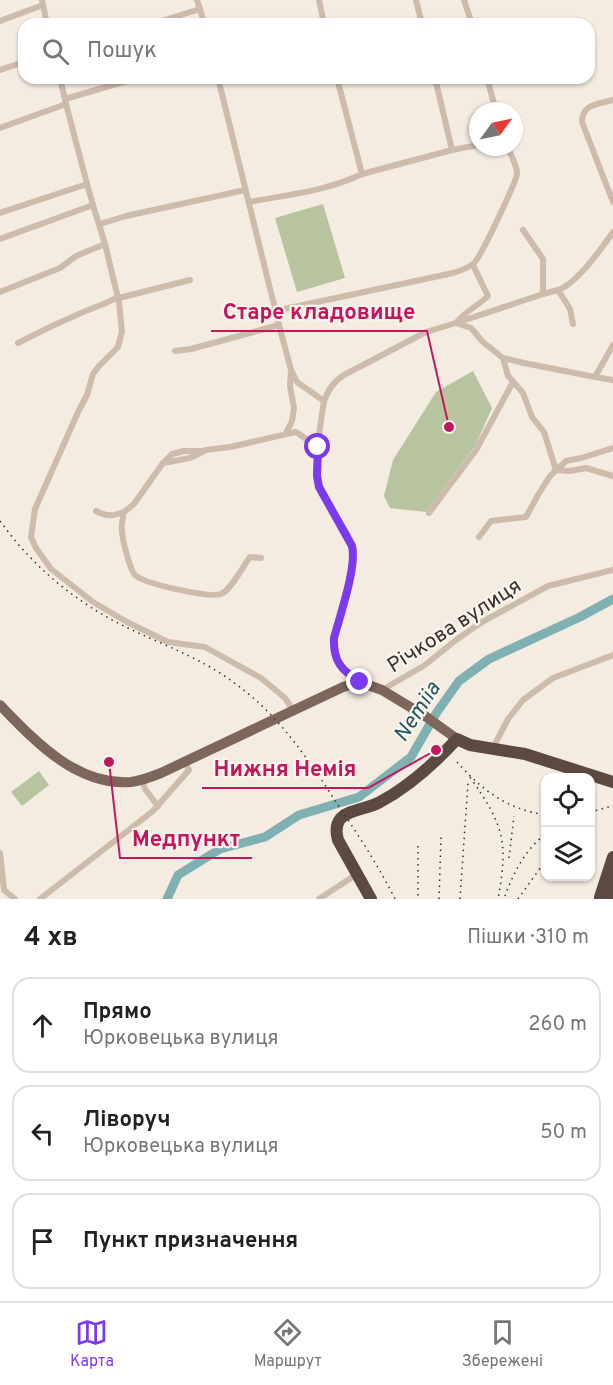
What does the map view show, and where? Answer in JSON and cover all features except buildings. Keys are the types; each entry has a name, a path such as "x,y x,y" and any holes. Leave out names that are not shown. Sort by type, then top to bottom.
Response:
{"highway":[{"path":"371,899 338,840 336,830 340,819 347,814 380,803 400,790 434,764 457,739 470,744 525,754 613,782"},
{"path":"607,892 613,857"}],"main road":[{"path":"0,705 43,746 74,769 110,781 131,782 161,773 343,687 360,682 382,690 457,739"}],"street":[{"path":"197,0 202,18"},
{"path":"319,0 323,18"},
{"path":"416,0 420,18"},
{"path":"464,0 470,18"},
{"path":"0,21 42,2 46,18"},
{"path":"171,18 200,9"},
{"path":"0,70 18,64"},
{"path":"61,84 105,244 122,331 118,348 93,374 87,395 35,508 31,537 51,569 93,602 168,642 205,648 216,653 261,678 285,698 293,711"},
{"path":"0,128 65,102 119,84"},
{"path":"219,84 291,370 297,382 324,401"},
{"path":"339,84 362,174"},
{"path":"436,84 452,150"},
{"path":"489,84 494,102"},
{"path":"613,100 595,104 585,110 582,115 582,122 613,202"},
{"path":"249,202 331,185 362,174 469,147"},
{"path":"275,311 453,273 473,265 506,201 517,174 512,156"},
{"path":"0,213 87,184"},
{"path":"100,224 126,216 245,190"},
{"path":"0,239 93,205"},
{"path":"523,230 543,259 543,294"},
{"path":"360,682 348,674 336,660 334,649 334,638 352,570 354,553 319,487 317,476 324,401 329,389 344,375 426,332 563,288 580,274 613,232"},
{"path":"0,292 60,268 76,256 105,244"},
{"path":"456,323 464,313 488,296 473,265"},
{"path":"18,343 117,297 190,280"},
{"path":"558,290 570,309 573,324"},
{"path":"456,323 471,328 483,342 503,358 613,380"},
{"path":"175,351 191,349 279,325"},
{"path":"595,377 613,345"},
{"path":"503,358 508,376 523,393 532,417 544,432 556,470"},
{"path":"286,434 292,421 294,408 290,386 291,370"},
{"path":"429,513 477,450 513,382"},
{"path":"96,511 105,516 115,516 124,512 134,504 172,454 230,447 296,432 318,447"},
{"path":"479,537 491,521 526,517 550,476 566,461 613,448"},
{"path":"556,470 570,471 586,468 613,476"},
{"path":"124,512 121,529 130,564 135,575 144,580 198,593 218,595 228,589 250,558 261,558"},
{"name":"Річкова вулиця","path":"382,690 425,665 482,622 548,586 613,570"},
{"path":"493,748 508,719 523,700 553,678 613,655"},
{"path":"40,899 158,806 189,770 185,762"},
{"path":"142,780 145,789 158,806"},
{"path":"0,853 4,890 15,899"},
{"path":"319,899 357,874"}],"green space":[{"path":"323,204 345,278 297,292 275,218"},
{"path":"473,371 492,408 475,446 426,512 390,508 384,496 393,460 436,392"},
{"path":"39,771 49,785 22,806 11,792"}],"waterway":[{"name":"Nemiia","path":"167,899 178,875 220,849 265,837 299,815 359,797 411,757 437,712 459,681 489,659 580,617 613,599"}],"railway":[{"path":"0,521 21,548 75,596 101,614 221,673 264,708 314,769 367,849 395,899"},
{"path":"457,762 496,797 519,808 541,814"},
{"path":"470,777 490,808 503,847 498,899"},
{"path":"460,899 468,783"},
{"path":"595,811 612,806"},
{"path":"509,858 514,816"},
{"path":"439,899 441,837"},
{"path":"505,896 521,862 541,838"},
{"path":"418,846 418,899"},
{"path":"518,899 541,867"}],"place":[{"name":"Старе кладовище","path":"449,427"},
{"name":"Нижня Немія","path":"436,750"},
{"name":"Медпункт","path":"109,762"}],"route":[{"path":"318,447 319,487 354,553 352,570 334,638 334,649 336,660 348,674 360,682"}]}
